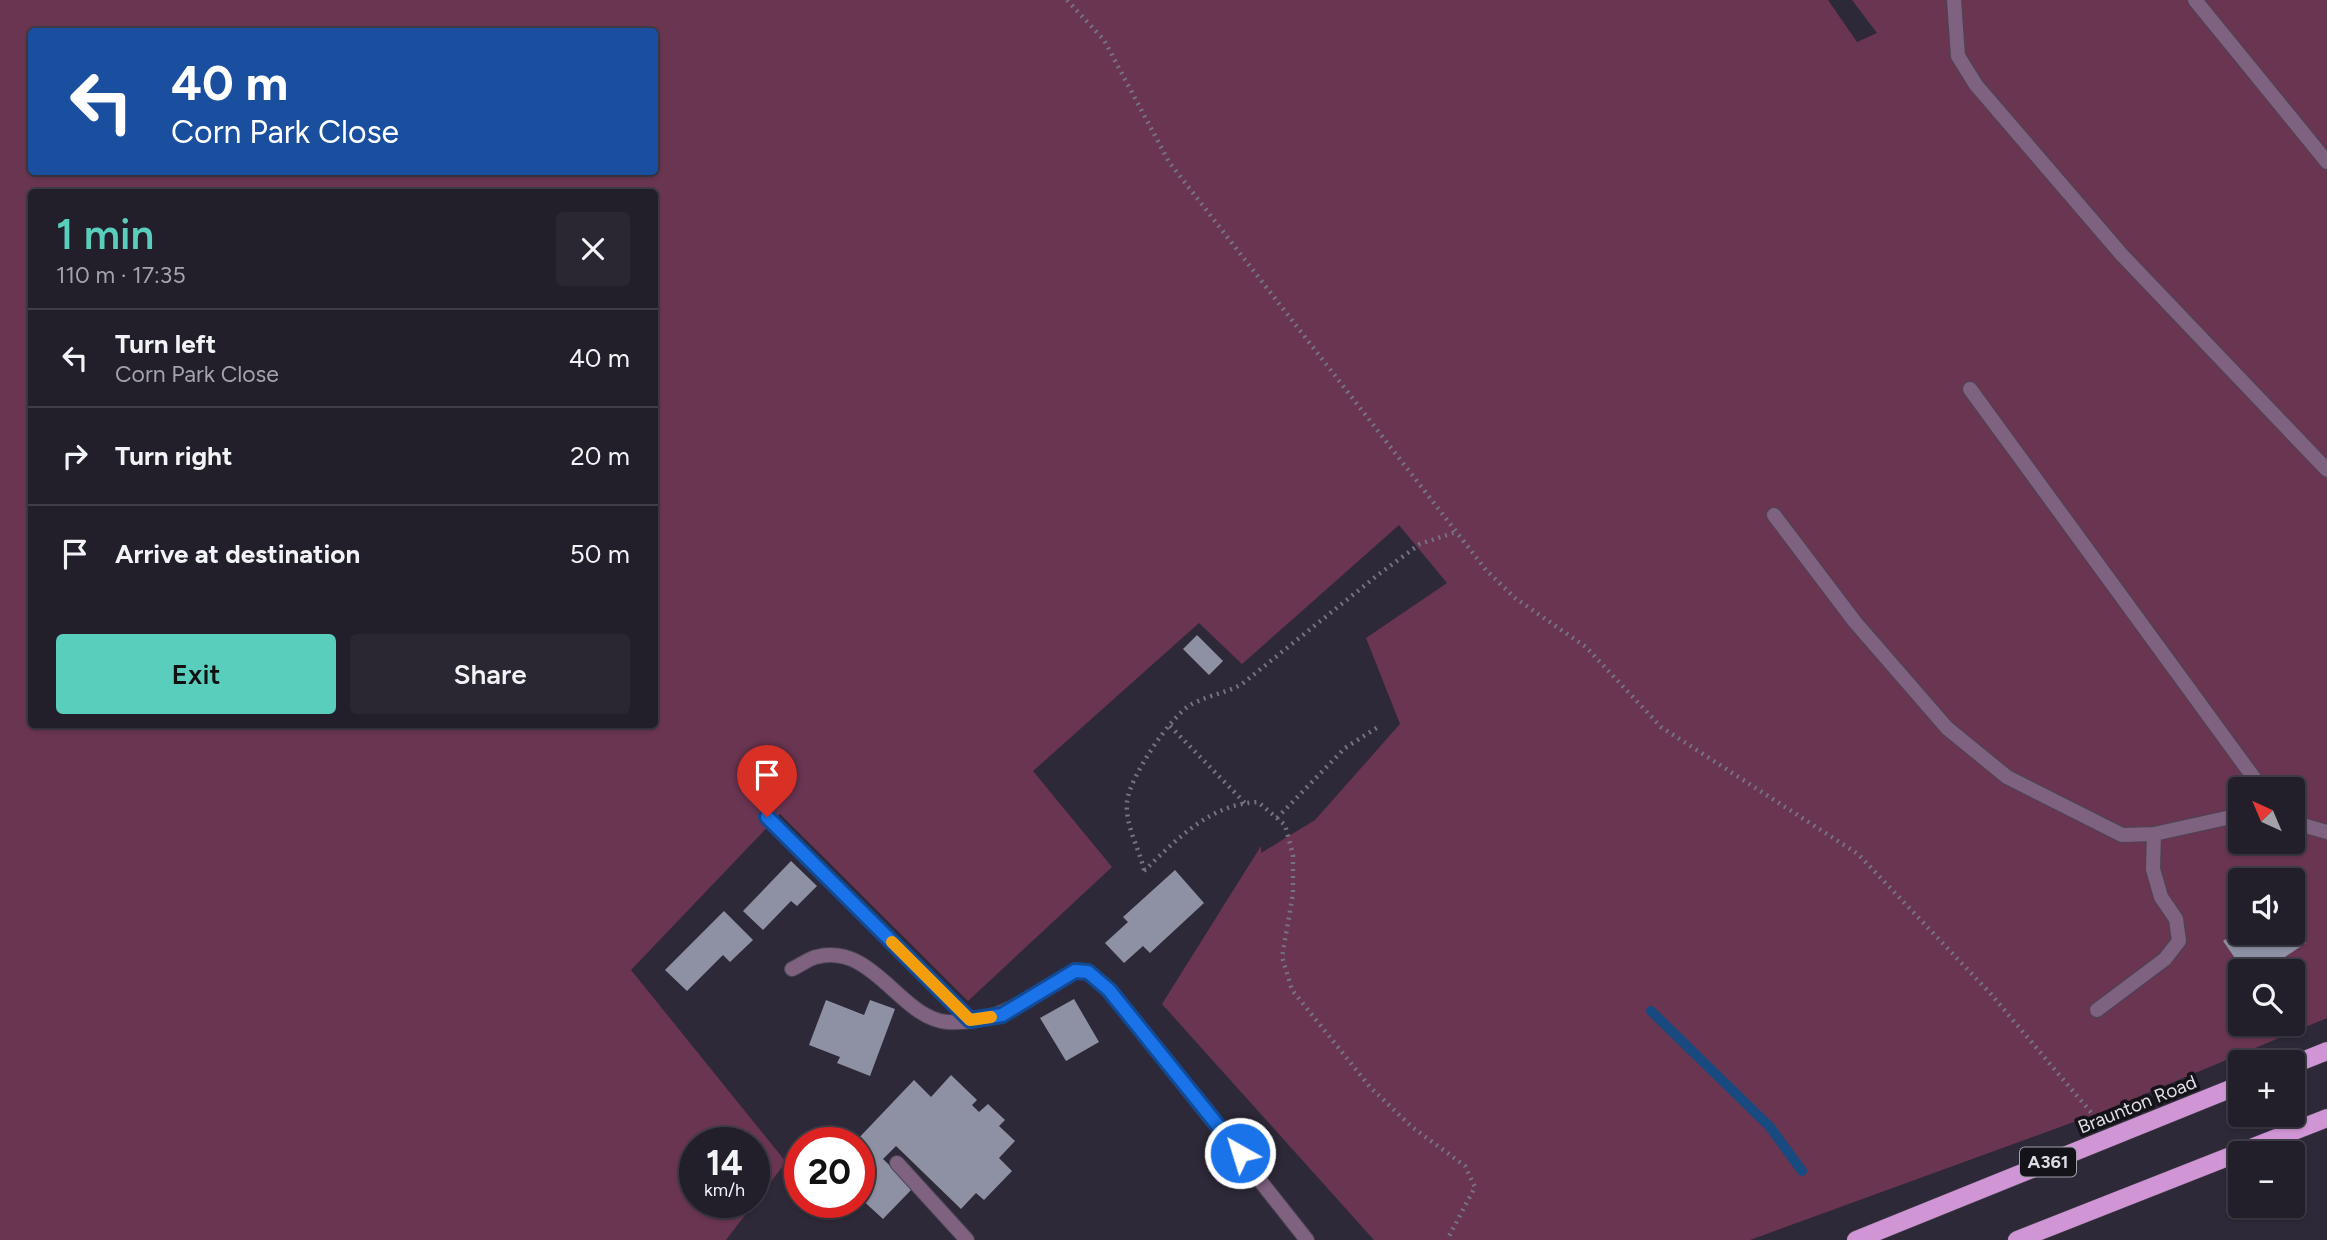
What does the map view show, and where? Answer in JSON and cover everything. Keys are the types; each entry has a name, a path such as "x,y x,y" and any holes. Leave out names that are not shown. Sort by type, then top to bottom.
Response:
{"main road":[{"path":"2305,1060 2327,1051"},
{"name":"Braunton Road","path":"1856,1240 2228,1090"},
{"path":"2017,1240 2327,1118"}],"lane":[{"path":"1954,0 1958,56 1976,85 2122,254 2327,470"},
{"path":"2195,0 2327,162"},
{"path":"1970,389 2253,777"},
{"path":"1774,515 1855,622 1947,728 2007,777 2122,835 2154,834 2228,819"},
{"path":"767,817 970,1020"},
{"path":"2305,826 2327,832"},
{"path":"2097,1010 2165,959 2179,941 2176,919 2161,897 2153,869 2154,834"},
{"path":"792,970 817,957 849,958 872,970 926,1016 946,1022 1002,1015 1075,971 1088,972 1109,990 1307,1240"},
{"path":"897,1163 967,1240"}],"path":[{"path":"1067,0 1104,40 1169,162 1486,570 1515,598 1586,647 1661,727 1858,854 1990,993 2111,1136"},
{"path":"1447,1240 1475,1187 1465,1166 1412,1127 1370,1087 1292,990 1282,957 1293,894 1293,855 1285,825 1258,802 1222,808 1178,837 1144,871 1129,822 1127,803 1131,782 1151,749 1189,705 1222,695 1242,684 1379,573 1420,544 1456,532"},
{"path":"1170,726 1245,803"},
{"path":"1276,818 1345,748 1378,727"}],"shaded area":[{"path":"0,0 1828,0 1857,42 1877,33 1852,0 2327,0 2327,1018 2305,1027 2305,959 2228,959 2228,1036 2284,1036 2250,1050 2228,1050 2228,1059 2104,1111 1750,1240 1374,1240 1162,1004 1261,846 1261,853 1315,820 1400,724 1366,638 1447,583 1399,525 1242,664 1199,623 1033,771 1112,867 968,1001 780,814 631,970 758,1127 679,1127 679,1218 743,1218 726,1240 0,1240"},
{"path":"770,1142 784,1160 784,1165 770,1183"}],"building":[{"path":"1197,635 1223,661 1209,675 1183,649"},
{"path":"791,861 817,886 797,906 791,901 763,930 743,911"},
{"path":"1175,870 1204,903 1150,953 1143,946 1124,963 1105,943 1128,922 1123,917"},
{"path":"724,911 753,940 730,962 723,955 687,991 665,970"},
{"path":"2228,938 2228,945 2303,945 2282,959 2236,959 2223,941"},
{"path":"1074,999 1099,1042 1066,1061 1040,1018"},
{"path":"826,1000 864,1015 870,1000 895,1009 870,1076 837,1063 840,1057 809,1045"},
{"path":"951,1075 977,1100 972,1105 979,1112 988,1104 1005,1120 999,1126 1015,1141 999,1158 1012,1171 984,1200 976,1193 961,1209 896,1146 883,1159 913,1188 883,1219 875,1212 875,1127 869,1127 914,1080 931,1097"}],"waterway":[{"path":"1651,1011 1770,1127 1802,1171"}],"slow traffic":[{"path":"892,942 970,1020 991,1017"}],"route":[{"path":"767,817 970,1020 1002,1015 1075,971 1088,972 1109,990 1240,1153"}]}
